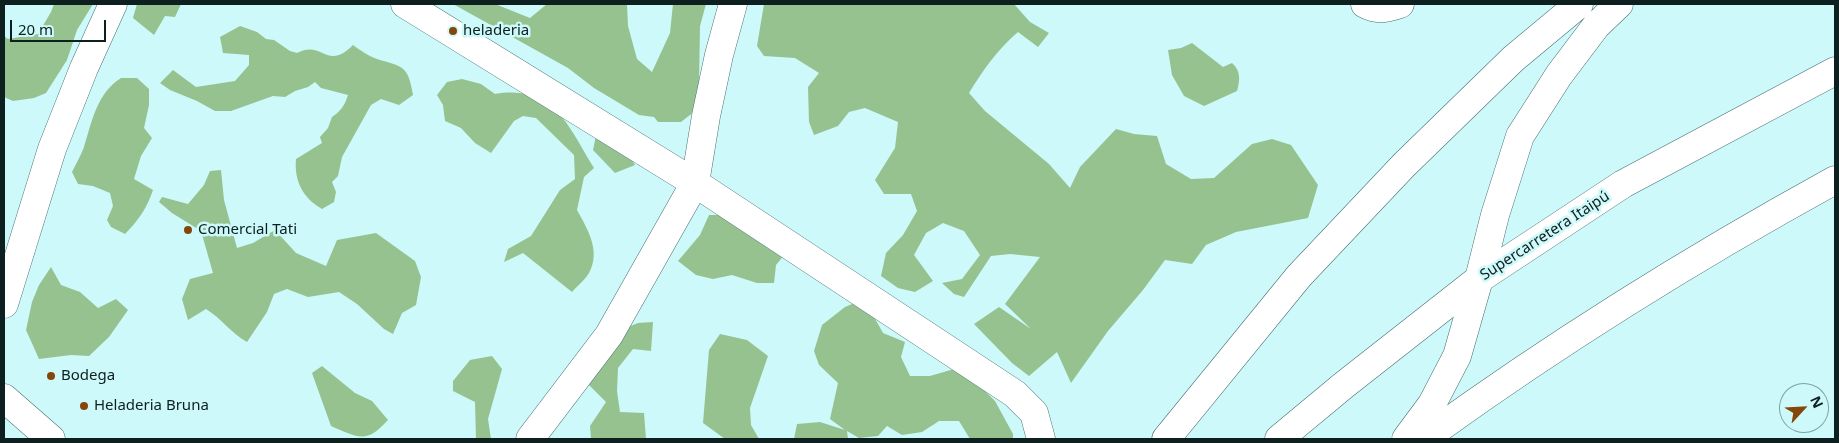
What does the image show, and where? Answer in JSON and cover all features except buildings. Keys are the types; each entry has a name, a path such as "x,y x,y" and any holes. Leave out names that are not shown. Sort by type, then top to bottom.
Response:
{"main road":[{"path":"4,304 52,149 84,68 113,4"},
{"path":"405,4 694,183 1015,394 1034,413 1040,439"},
{"path":"530,439 609,335 694,183 719,55 733,4"},
{"path":"1365,4 1373,8 1400,4"},
{"path":"1166,439 1299,276 1404,165 1513,59 1579,4"},
{"path":"1406,439 1432,404 1457,356 1495,215 1520,136 1559,75 1596,26 1619,4"},
{"name":"Supercarretera Itaipú","path":"1280,439 1344,384 1479,279 1623,184 1835,70"},
{"path":"1424,439 1490,391 1683,267 1835,180"},
{"path":"4,398 51,439"}],"green space":[{"path":"54,4 93,4 77,30 67,60 46,93 34,98 13,101 4,97 4,36 8,39 38,34"},
{"path":"137,4 181,4 175,17 165,16 154,35 133,18"},
{"path":"453,4 495,4 530,18 547,4 627,4 628,26 637,59 652,72 670,33 673,4 706,4 700,26 699,84 695,111 681,122 658,122 654,117 639,115 594,88 568,68"},
{"path":"764,4 1014,4 1030,22 1049,33 1038,47 1018,32 991,60 969,93 985,111 1049,164 1070,188 1080,167 1116,129 1134,134 1157,136 1166,164 1191,179 1214,178 1252,144 1272,139 1291,145 1318,185 1308,218 1236,232 1206,245 1192,264 1165,260 1143,290 1108,331 1071,383 1057,352 1029,376 1012,363 974,324 999,307 1031,329 1005,304 1040,257 1010,254 991,256 964,297 954,294 942,283 962,279 980,255 964,231 943,223 926,233 914,255 933,281 915,292 898,288 881,276 886,253 903,235 917,211 911,194 884,194 875,180 895,148 898,122 865,108 849,112 838,126 814,135 809,122 808,87 819,73 795,58 764,56 757,46"},
{"path":"240,26 257,32 266,39 274,40 290,51 297,53 313,50 330,56 337,56 353,45 370,56 398,66 403,69 409,78 413,95 399,105 381,99 371,105 342,157 338,176 332,182 336,192 334,202 322,209 310,200 301,188 298,182 296,159 322,143 320,137 328,128 332,117 346,102 348,95 321,88 315,82 285,97 273,96 231,111 215,111 170,90 160,83 173,70 196,87 235,81 249,65 249,55 223,53 220,37"},
{"path":"1192,43 1223,67 1232,63 1235,66 1239,76 1237,91 1204,106 1184,96 1172,75 1168,50 1181,48"},
{"path":"121,78 137,78 149,89 149,105 144,128 152,138 141,156 134,179 153,190 142,214 125,234 111,227 107,220 113,206 110,193 93,186 78,184 72,172 84,147 96,108 106,91"},
{"path":"462,79 481,84 495,94 515,93 532,95 545,102 567,123 594,168 584,177 577,210 592,241 594,257 589,273 572,292 523,253 504,262 508,249 531,236 560,190 575,179 574,155 536,118 523,116 514,121 491,153 475,143 461,128 445,121 443,105 437,95 447,82"},
{"path":"597,131 623,146 635,165 615,173 593,150"},
{"path":"221,170 224,200 237,248 253,243 275,230 296,253 326,266 337,240 376,233 415,261 421,277 416,305 402,313 393,334 384,329 357,304 339,292 308,297 287,289 274,294 267,312 247,342 206,309 188,320 182,299 190,279 213,273 201,231 172,213 159,202 162,197 188,204 204,185 210,171"},
{"path":"709,215 729,215 785,254 776,265 774,283 757,283 732,275 713,279 696,275 678,261 700,235"},
{"path":"51,267 61,285 80,292 98,308 116,299 128,310 109,337 89,356 71,355 39,359 26,330 32,302 39,285"},
{"path":"864,299 883,333 905,342 901,357 910,376 930,376 961,367 995,401 1013,434 1013,439 970,439 959,421 939,421 922,432 902,435 887,426 878,436 859,438 847,431 848,439 794,439 797,424 820,422 845,430 830,419 838,383 819,365 814,351 822,325 845,307"},
{"path":"653,322 651,351 633,349 618,368 617,391 620,412 644,413 646,439 591,439 590,426 606,402 587,383 609,335 638,323"},
{"path":"720,334 747,340 768,356 750,408 751,425 759,439 725,439 703,423 709,350"},
{"path":"492,356 502,369 488,419 491,439 476,439 475,402 453,391 453,381 470,360"},
{"path":"322,366 355,393 372,401 388,420 374,432 362,436 349,434 331,426 312,373"}],"place":[{"name":"heladeria","path":"453,31"},
{"name":"Comercial Tati","path":"188,230"},
{"name":"Bodega","path":"51,376"},
{"name":"Heladeria Bruna","path":"84,406"}]}
